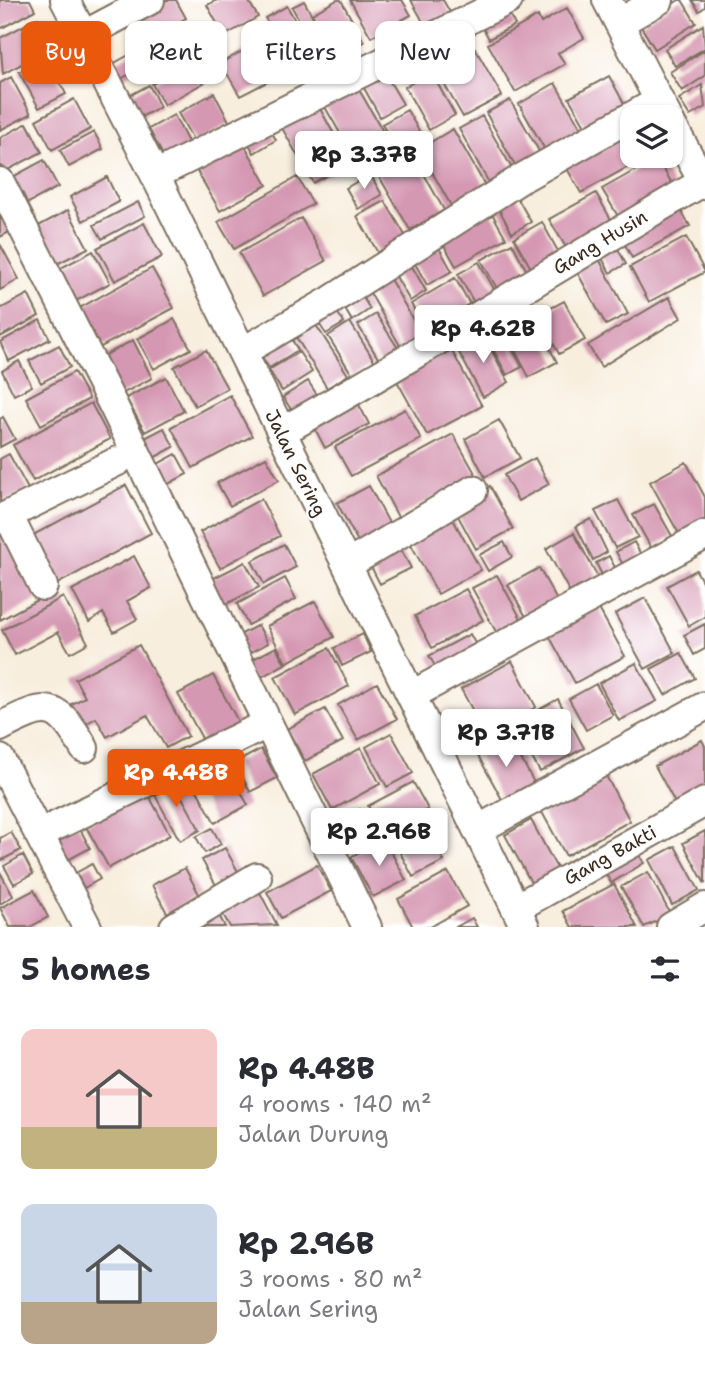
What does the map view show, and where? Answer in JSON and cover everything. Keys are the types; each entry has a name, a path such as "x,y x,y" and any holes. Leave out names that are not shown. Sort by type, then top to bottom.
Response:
{"street":[{"name":"Jalan Sering","path":"65,0 76,21"},
{"path":"111,21 150,0"},
{"path":"155,175 508,0"},
{"path":"659,0 613,12 662,105"},
{"name":"Jalan Sering","path":"109,84 479,830 520,918"},
{"path":"242,352 330,301 522,178 620,134"},
{"path":"683,145 704,184"},
{"path":"0,182 112,403 367,927"},
{"name":"Gang Husin","path":"281,432 448,337 578,254 704,184"},
{"path":"43,586 4,517 118,461"},
{"path":"347,565 473,490"},
{"path":"412,695 705,535"},
{"path":"479,830 705,706"},
{"path":"0,727 33,711 48,709 66,719 84,748"},
{"path":"39,834 267,724"},
{"path":"0,759 87,927"},
{"name":"Gang Bakti","path":"520,918 705,802"},
{"path":"174,927 257,877"},
{"path":"671,927 705,907"}],"building":[{"path":"0,0 30,0 35,10 0,29"},
{"path":"160,0 176,0 186,18 181,21 129,21 127,18"},
{"path":"217,0 248,0 258,17 251,21 241,21 241,26 227,34 227,21 216,21 207,5"},
{"path":"341,0 352,21 316,21 312,14"},
{"path":"350,0 402,0 411,15 400,21 375,21 375,35 371,37"},
{"path":"411,0 443,0 451,14 438,21 423,21"},
{"path":"682,0 696,23 655,49 640,25"},
{"path":"692,0 705,0 705,7 699,11"},
{"path":"304,1 315,21 300,21 292,7"},
{"path":"287,6 295,21 267,21 265,18"},
{"path":"506,8 515,25 489,39 480,23"},
{"path":"567,8 584,38 558,53 565,64 515,92 488,44 538,16 541,23"},
{"path":"703,25 705,48 675,66 665,49"},
{"path":"21,27 21,64 3,74 0,38"},
{"path":"475,48 502,96 463,117 444,84 475,84"},
{"path":"705,50 705,76 682,91 670,72"},
{"path":"241,52 241,84 263,84 240,96 227,73 227,60"},
{"path":"125,57 125,77 119,80 111,65"},
{"path":"609,76 625,105 620,105 620,110 587,129 569,98"},
{"path":"11,77 31,114 0,130 0,83"},
{"path":"375,82 375,84 391,84 403,104 380,117 364,88"},
{"path":"555,83 582,130 545,150 519,104"},
{"path":"26,84 61,84 66,94 39,108"},
{"path":"152,84 202,84 164,105"},
{"path":"349,84 356,84 393,149 360,168 321,100"},
{"path":"410,84 438,84 455,115 429,130 405,87"},
{"path":"149,85 160,107 141,117 129,96"},
{"path":"702,85 705,107 690,116 679,99"},
{"path":"214,93 230,123 195,143 178,113"},
{"path":"74,99 90,129 52,150 36,120"},
{"path":"510,100 540,153 516,167 486,113"},
{"path":"319,107 350,163 313,183 282,128"},
{"path":"407,110 422,136 396,150 382,124"},
{"path":"174,115 190,146 165,159 149,129"},
{"path":"482,116 513,170 489,183 459,129"},
{"path":"266,122 276,140 254,153 244,135"},
{"path":"27,123 42,152 4,172 0,165 0,138"},
{"path":"453,129 487,189 453,209 419,149"},
{"path":"94,132 103,149 69,167 60,150"},
{"path":"620,137 620,168 626,168 581,193 566,167"},
{"path":"244,144 267,185 220,211 197,171"},
{"path":"411,151 444,210 410,230 376,171"},
{"path":"44,160 58,187 21,207 7,180"},
{"path":"639,168 663,168 674,187 619,218 602,189"},
{"path":"370,174 382,195 358,209 346,188"},
{"path":"107,177 119,202 83,221 70,197"},
{"path":"297,177 313,204 234,249 218,222"},
{"path":"514,192 531,222 512,233 495,202"},
{"path":"596,193 613,223 567,249 549,219"},
{"path":"385,201 406,237 378,253 357,216"},
{"path":"138,202 145,216 102,239 94,225"},
{"path":"678,206 690,226 632,258 621,237"},
{"path":"68,210 88,248 55,265 35,228"},
{"path":"490,210 506,238 456,266 440,238"},
{"path":"0,212 11,231 0,237"},
{"path":"301,218 326,261 263,296 239,253"},
{"path":"542,222 560,255 532,270 514,238"},
{"path":"144,223 162,257 115,281 97,248"},
{"path":"433,237 452,271 427,285 408,251"},
{"path":"686,237 705,272 649,302 630,267"},
{"path":"613,240 626,264 610,273 597,249"},
{"path":"512,243 529,275 499,292 481,260"},
{"path":"0,244 19,279 0,290"},
{"path":"93,251 110,283 74,302 57,270"},
{"path":"406,256 426,291 410,301 390,266"},
{"path":"598,257 628,314 606,325 576,270"},
{"path":"479,262 498,296 477,308 458,274"},
{"path":"152,268 174,308 99,348 78,309"},
{"path":"386,272 424,339 403,351 365,284"},
{"path":"455,278 474,311 429,336 411,304"},
{"path":"357,288 370,309 352,321 339,299"},
{"path":"28,294 39,316 0,337 0,309"},
{"path":"669,297 681,318 601,367 588,345"},
{"path":"564,301 585,340 559,354 538,315"},
{"path":"332,304 344,323 326,334 314,316"},
{"path":"530,311 557,362 529,377 502,326"},
{"path":"376,314 403,356 384,368 358,325"},
{"path":"174,319 191,349 154,369 137,339"},
{"path":"496,319 522,367 507,375 481,327"},
{"path":"40,320 50,339 9,361 0,342"},
{"path":"350,322 375,362 353,376 328,336"},
{"path":"316,325 348,375 327,388 296,337"},
{"path":"285,328 298,350 269,368 255,346"},
{"path":"482,333 509,382 483,397 456,347"},
{"path":"133,340 152,378 118,396 98,359"},
{"path":"447,342 482,406 427,435 392,372"},
{"path":"59,345 70,367 41,383 29,361"},
{"path":"206,350 227,388 195,406 174,367"},
{"path":"299,352 312,372 282,391 269,370"},
{"path":"19,361 32,386 14,395 2,371"},
{"path":"74,372 89,399 41,425 26,398"},
{"path":"166,377 184,411 145,432 126,398"},
{"path":"308,381 321,401 296,417 283,397"},
{"path":"230,395 252,436 193,468 171,427"},
{"path":"356,399 369,424 325,448 312,423"},
{"path":"91,403 110,439 33,481 13,445"},
{"path":"405,409 421,439 351,476 335,447"},
{"path":"3,417 15,439 0,447 0,419"},
{"path":"499,420 520,458 485,477 465,439"},
{"path":"164,428 174,447 150,460 139,441"},
{"path":"453,434 476,475 398,517 376,476"},
{"path":"9,454 28,489 0,504 0,459"},
{"path":"176,454 187,474 163,487 152,467"},
{"path":"266,457 279,480 230,506 217,483"},
{"path":"535,458 549,484 518,501 504,475"},
{"path":"686,462 705,497 705,529 683,541 650,482"},
{"path":"126,485 151,533 50,588 24,540"},
{"path":"369,486 395,534 363,551 337,503"},
{"path":"490,486 513,529 476,549 453,507"},
{"path":"261,499 280,536 220,568 200,532"},
{"path":"618,500 638,537 615,548 595,511"},
{"path":"654,504 672,536 651,548 633,515"},
{"path":"451,516 481,570 438,594 408,539"},
{"path":"591,519 607,552 593,560 576,526"},
{"path":"0,521 41,598 0,620"},
{"path":"574,533 601,583 573,598 546,549"},
{"path":"504,542 512,557 488,571 479,555"},
{"path":"634,542 645,562 627,572 616,552"},
{"path":"284,544 296,567 264,584 252,561"},
{"path":"398,544 411,568 380,584 368,561"},
{"path":"134,556 151,588 127,601 137,619 114,632 103,613 89,622 72,590"},
{"path":"609,556 621,579 607,585 596,563"},
{"path":"245,562 259,587 223,606 210,580"},
{"path":"539,568 559,604 529,622 508,585"},
{"path":"696,570 705,587 705,617 689,626 667,586"},
{"path":"497,575 525,626 500,639 472,588"},
{"path":"285,578 296,599 248,625 237,604"},
{"path":"466,589 483,620 432,648 415,616"},
{"path":"63,597 88,643 70,653 58,632 15,655 2,630"},
{"path":"645,598 675,653 645,669 615,614"},
{"path":"315,601 334,637 286,663 267,626"},
{"path":"598,607 625,656 575,683 548,634"},
{"path":"705,624 705,649 694,655 684,635"},
{"path":"258,625 268,643 246,655 236,637"},
{"path":"363,634 371,652 342,666 334,648"},
{"path":"470,634 478,649 438,671 429,656"},
{"path":"139,645 188,736 166,748 147,715 107,737 96,718 82,726 70,705 85,697 75,679"},
{"path":"276,647 285,664 254,681 244,664"},
{"path":"329,648 349,686 295,715 275,677"},
{"path":"681,653 695,678 665,695 651,669"},
{"path":"512,661 536,707 486,735 461,689"},
{"path":"636,663 657,701 619,721 599,683"},
{"path":"213,675 240,725 205,744 178,694"},
{"path":"377,683 397,719 358,740 338,705"},
{"path":"596,684 613,715 586,730 569,699"},
{"path":"558,699 584,748 540,772 513,724"},
{"path":"325,709 343,741 305,761 287,729"},
{"path":"391,733 413,773 387,787 366,747"},
{"path":"507,733 537,788 505,805 475,750"},
{"path":"702,740 705,746 705,786 675,803 655,766"},
{"path":"361,748 380,784 332,810 313,774"},
{"path":"261,749 277,778 250,792 235,763"},
{"path":"227,767 248,805 215,823 194,785"},
{"path":"603,770 630,821 566,856 538,805"},
{"path":"171,777 200,830 180,841 151,788"},
{"path":"413,782 428,809 383,834 368,806"},
{"path":"147,792 170,835 109,868 85,825"},
{"path":"360,809 376,837 349,851 334,823"},
{"path":"422,820 444,861 413,877 391,836"},
{"path":"531,820 560,874 534,888 505,835"},
{"path":"77,823 90,848 68,860 54,835"},
{"path":"212,828 221,844 205,853 196,837"},
{"path":"705,831 705,884 683,843"},
{"path":"11,832 21,850 0,861 0,838"},
{"path":"384,839 406,880 373,897 351,857"},
{"path":"675,846 699,890 672,905 649,860"},
{"path":"225,848 240,875 217,887 202,860"},
{"path":"635,848 644,863 611,883 602,867"},
{"path":"23,855 33,874 14,884 4,866"},
{"path":"92,864 100,879 84,888 76,873"},
{"path":"317,865 331,891 281,918 267,892"},
{"path":"185,868 200,896 167,913 152,885"},
{"path":"0,872 13,896 0,904"},
{"path":"448,872 467,906 430,927 413,927 398,899"},
{"path":"648,872 671,915 644,927 621,887"},
{"path":"614,884 637,927 572,927 563,911"},
{"path":"256,885 277,925 230,927 218,905"},
{"path":"34,890 48,917 30,927 10,927 0,908"},
{"path":"219,915 225,927 196,927"},
{"path":"472,918 477,927 456,927"}]}
